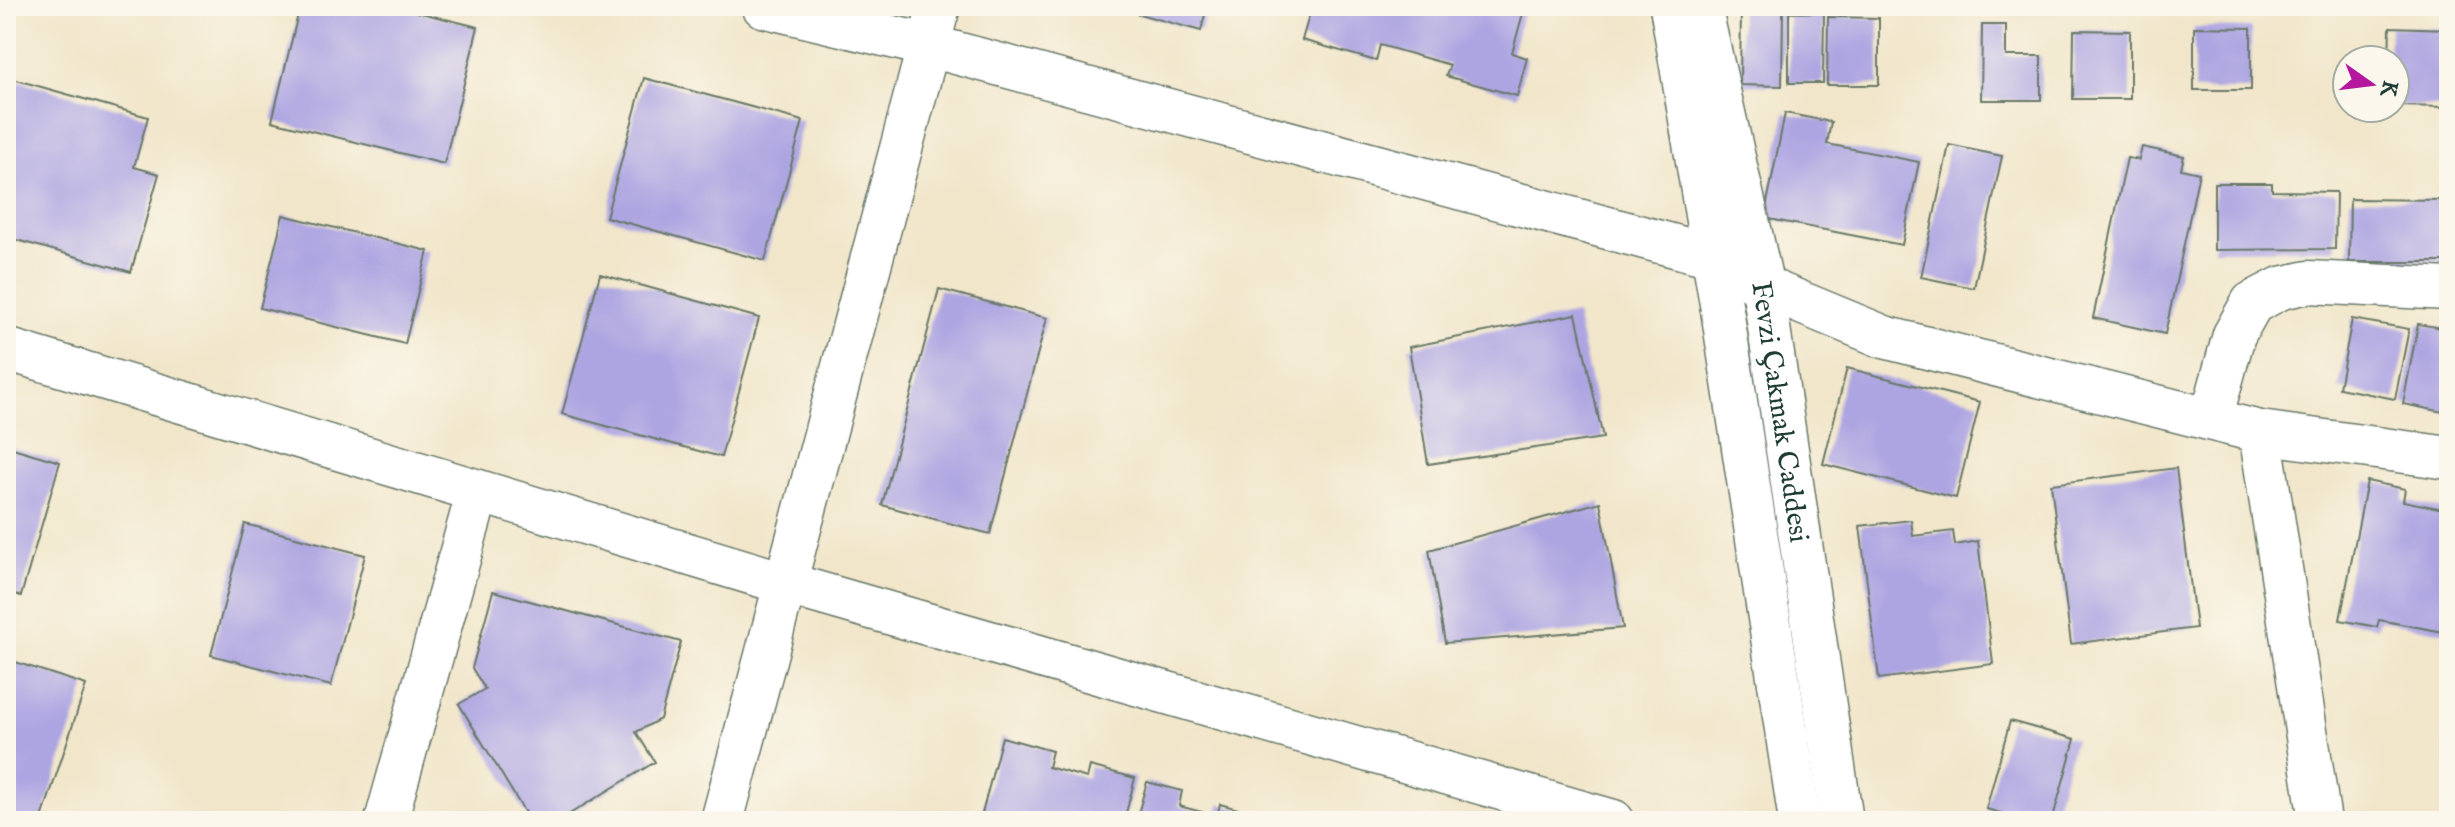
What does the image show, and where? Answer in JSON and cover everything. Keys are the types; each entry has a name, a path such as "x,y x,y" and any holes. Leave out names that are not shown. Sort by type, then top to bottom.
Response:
{"street":[{"path":"763,6 930,46 1712,256 1763,287 1884,337 2260,432 2449,458"},
{"path":"722,821 939,6"},
{"path":"1671,6 1723,316 1800,821"},
{"name":"Fevzi Çakmak Caddesi","path":"1700,6 1763,287 1842,821"},
{"path":"2211,419 2234,335 2252,303 2281,288 2308,282 2449,289"},
{"path":"6,349 784,583 1613,821"},
{"path":"2260,432 2320,821"},
{"path":"386,821 478,491"}],"building":[{"path":"300,6 393,6 478,27 444,164 272,121"},
{"path":"1110,6 1207,6 1201,31"},
{"path":"1312,6 1525,6 1512,53 1527,58 1517,96 1446,76 1450,65 1380,45 1376,61 1302,40"},
{"path":"1741,7 1783,8 1782,86 1740,85"},
{"path":"1824,12 1823,83 1789,83 1789,13"},
{"path":"1828,17 1879,18 1879,85 1827,85"},
{"path":"1982,25 2006,25 2006,56 2041,56 2041,100 1981,100"},
{"path":"2194,27 2251,28 2251,90 2194,90"},
{"path":"2390,27 2449,29 2449,107 2411,106 2411,44 2389,44"},
{"path":"2074,30 2130,31 2130,99 2073,99"},
{"path":"6,77 148,117 134,167 159,174 131,272 6,237"},
{"path":"644,78 803,121 765,261 606,217"},
{"path":"1785,113 1831,122 1827,144 1919,162 1902,245 1764,218"},
{"path":"1949,145 2002,156 1974,288 1921,277"},
{"path":"2142,147 2184,156 2181,169 2199,173 2165,334 2093,318 2127,158 2139,160"},
{"path":"2214,183 2272,183 2272,191 2336,192 2335,249 2214,250"},
{"path":"2350,199 2449,200 2449,262 2349,262"},
{"path":"283,215 428,251 405,344 260,308"},
{"path":"600,274 759,318 721,457 562,414"},
{"path":"939,289 1047,318 990,534 882,505"},
{"path":"1576,314 1603,438 1428,464 1409,347"},
{"path":"2352,319 2409,329 2395,399 2339,388"},
{"path":"2418,324 2449,329 2449,413 2403,404"},
{"path":"1847,368 1980,402 1956,498 1823,464"},
{"path":"6,446 60,462 21,596 6,591"},
{"path":"2176,468 2196,628 2071,644 2051,484"},
{"path":"2367,481 2405,489 2403,501 2449,510 2449,633 2379,620 2377,627 2340,620"},
{"path":"1600,502 1623,628 1445,643 1429,550"},
{"path":"1911,520 1913,536 1953,531 1955,545 1978,541 1993,664 1879,679 1860,526"},
{"path":"245,524 365,555 331,686 211,655"},
{"path":"493,591 681,642 660,719 636,732 655,762 558,821 530,821 459,704 485,689 472,668"},
{"path":"6,659 86,685 41,821 20,821 6,816"},
{"path":"2010,721 2075,739 2052,821 2031,821 1986,809"},
{"path":"1002,737 1052,751 1048,767 1087,778 1090,766 1135,778 1124,821 980,821"},
{"path":"1147,782 1182,791 1179,806 1217,816 1220,804 1281,821 1136,821"}]}
